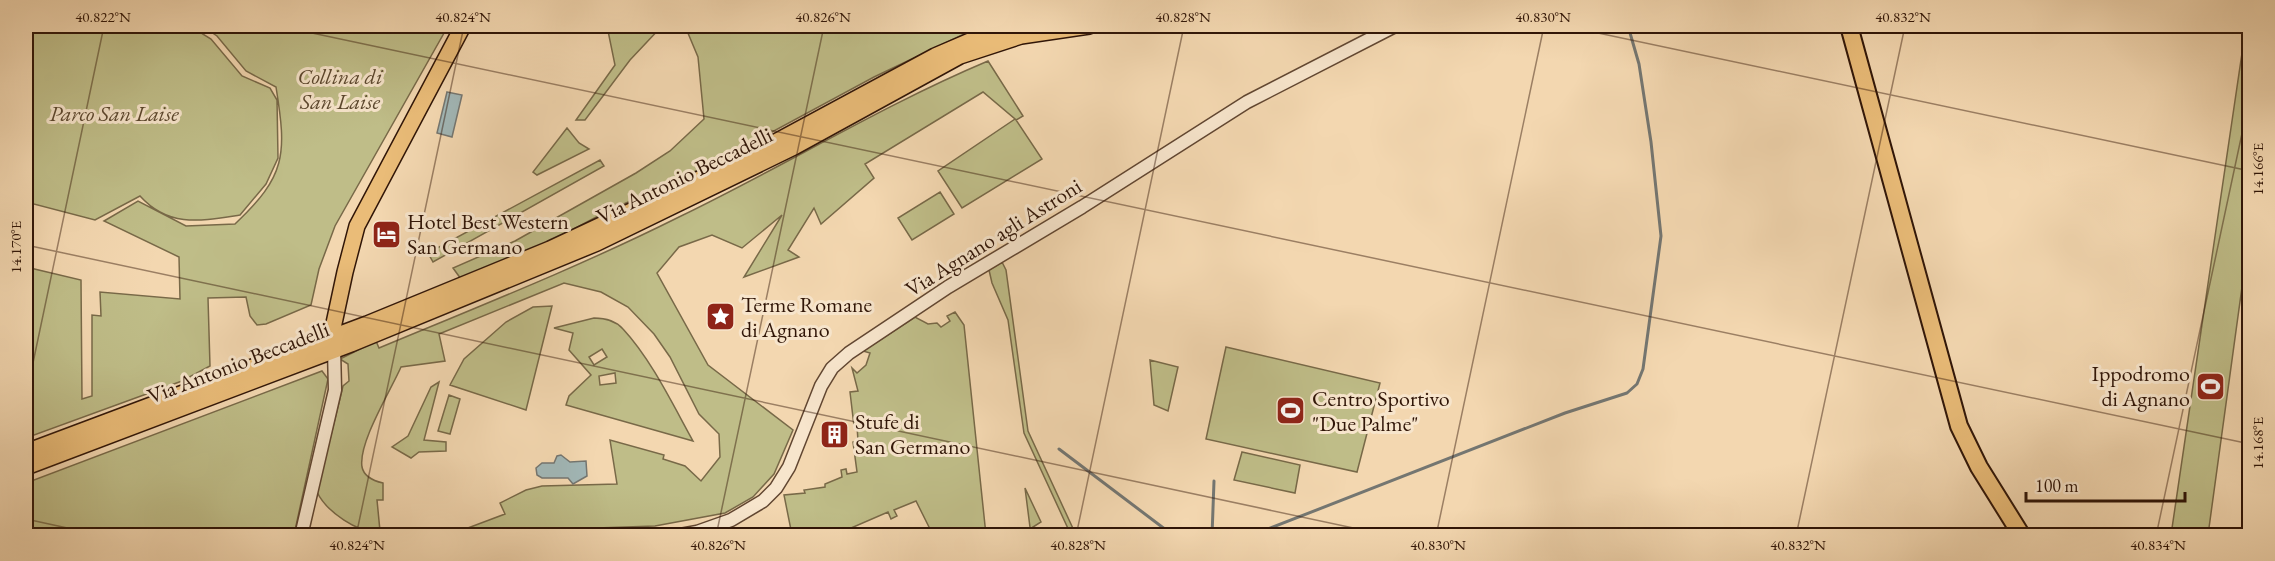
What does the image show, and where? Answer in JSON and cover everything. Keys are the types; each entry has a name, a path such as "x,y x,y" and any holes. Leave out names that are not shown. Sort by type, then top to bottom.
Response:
{"highway":[{"path":"1849,26 1959,426 1979,467 2022,536"}],"main road":[{"path":"333,342 357,226 462,26"},
{"name":"Via Antonio Beccadelli","path":"429,305 755,153 935,56 977,38 1018,26"},
{"name":"Via Antonio Beccadelli","path":"26,467 333,342 597,243 794,147 960,56 1021,36 1089,26"},
{"name":"Via Antonio Beccadelli","path":"26,452 333,342"}],"street":[{"name":"Via Agnano agli Astroni","path":"675,536 697,532 732,520 763,501 776,488 789,467 821,386 832,368 849,353 948,287 1082,207 1247,102 1395,26"},
{"path":"301,536 335,390 333,342"}],"green space":[{"name":"Parco San Laise","path":"26,26 190,26 211,39 242,76 270,88 277,100 278,158 266,184 240,215 199,220 174,218 151,206 140,196 95,220 26,202"},
{"name":"Collina di San Laise","path":"202,26 448,26 335,226 319,269 311,305 266,324 257,325 250,316 246,297 208,298 210,366 182,381 26,438 26,267 81,280 82,399 92,396 92,315 101,316 100,292 180,299 179,257 104,221 138,201 186,226 235,224 264,192 279,163 281,130 276,87 246,71 217,36"},
{"path":"607,26 662,26 630,60 585,120 576,120 615,65"},
{"path":"685,26 981,26 874,77 720,160 602,214 529,253 461,279 453,268 515,241 636,173 670,151 704,119 698,57"},
{"name":"Ippodromo di Agnano","path":"2246,26 2250,26 2249,236 2208,535 2171,535"},
{"path":"988,61 1023,116 1016,120 1042,159 962,208 938,171 1015,119 983,92 865,164 874,178 821,224 814,208 788,250 799,257 744,277 782,215 742,248 712,235 679,247 657,273 708,365 793,430 774,474 753,497 725,513 655,526 567,529 512,536 439,535 452,534 505,514 500,503 526,490 542,486 617,484 610,440 664,455 663,459 685,466 701,481 720,457 719,434 699,414 670,357 654,334 628,307 601,292 564,283 439,334 445,361 401,367 376,417 362,457 362,467 367,476 383,483 383,500 377,500 380,531 353,525 335,514 321,499 317,492 343,386 349,381 348,364 340,359 376,341 379,348 642,235 718,198 909,97"},
{"path":"567,128 579,143 589,149 537,175 533,172"},
{"path":"600,160 604,166 433,262 428,253"},
{"path":"940,192 954,214 912,240 898,218"},
{"path":"1002,262 1006,270 1028,431 1076,535 1071,535 1024,433 1008,320 992,283 989,270"},
{"path":"552,306 526,410 450,385 464,359 506,322 533,307"},
{"path":"955,312 964,325 986,535 933,535 916,501 894,510 897,516 891,519 888,512 835,535 792,535 784,495 805,493 804,490 825,487 825,484 842,477 841,470 846,469 847,474 857,472 853,442 858,441 857,426 854,426 850,392 858,391 852,368 857,373 866,365 870,353 863,351 915,317 928,324 937,323 941,327 950,321 947,316"},
{"path":"594,318 610,320 620,326 652,368 693,441 566,405 569,396 591,375 569,350 573,333 554,328","holes":["602,349 607,357 594,365 589,357","615,373 616,383 600,385 599,376"]},
{"path":"1226,347 1380,383 1357,472 1206,439"},
{"path":"1150,360 1178,367 1168,411 1154,405"},
{"path":"322,371 328,379 294,535 26,535 26,483"},
{"path":"439,382 424,440 446,442 446,451 419,452 411,458 392,447 408,436 431,387"},
{"path":"449,395 460,399 450,434 438,431"},
{"path":"1242,452 1300,465 1295,493 1234,480"},
{"path":"1025,488 1041,522 1033,527 1039,535 1031,535"}],"shaded area":[{"path":"447,92 462,95 452,137 437,133"},
{"path":"561,455 570,462 586,461 587,476 573,484 568,478 542,478 537,475 536,468 542,463 554,463 557,456"}],"waterway":[{"path":"1250,536 1565,413 1627,393 1637,384 1643,369 1661,236 1651,142 1639,64 1628,26"},
{"path":"1059,449 1174,536"},
{"path":"1212,536 1214,481"}],"place":[{"name":"Hotel Best Western San Germano","path":"386,234"},
{"name":"Terme Romane di Agnano","path":"720,317"},
{"name":"Ippodromo di Agnano","path":"2211,386"},
{"name":"Centro Sportivo \"Due Palme\"","path":"1291,411"},
{"name":"Stufe di San Germano","path":"834,434"}]}
